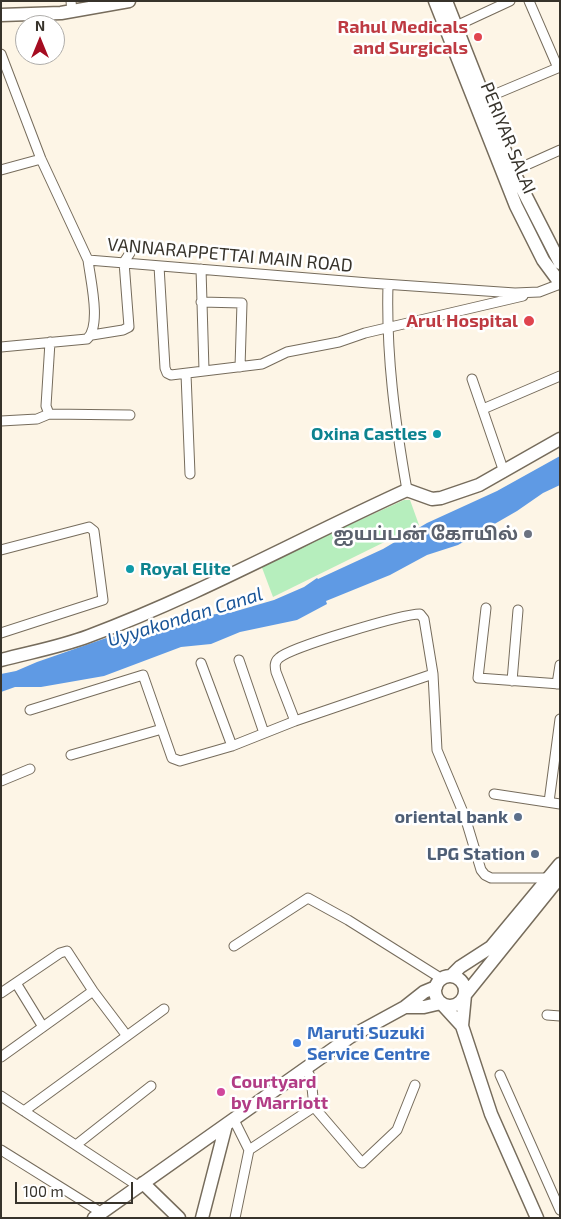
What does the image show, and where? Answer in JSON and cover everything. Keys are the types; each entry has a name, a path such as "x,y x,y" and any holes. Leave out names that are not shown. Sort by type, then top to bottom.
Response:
{"main road":[{"path":"1,14 30,16 71,6 129,1"},
{"name":"PERIYAR SALAI","path":"435,1 513,171 560,263"},
{"name":"PERIYAR SALAI","path":"446,1 522,219 543,260 560,283"},
{"path":"1,660 50,649 152,611 407,490 432,499 441,498 479,485 560,439"},
{"path":"406,1007 424,1007 441,1002 452,1006 462,1000 490,956 560,864"},
{"path":"98,1215 350,1037 406,1007 460,967 490,956 560,877"},
{"path":"443,980 463,984 465,995 462,1026"},
{"path":"443,980 437,998 462,1026 491,1114 537,1218"},
{"path":"202,1218 230,1123"},
{"path":"140,1184 179,1218"}],"street":[{"path":"456,26 510,1"},
{"path":"480,101 559,68 529,1"},
{"name":"VANNARAPPETTAI MAIN ROAD","path":"1,54 41,159 88,260 388,285 515,293 539,292 560,283"},
{"path":"513,171 560,150"},
{"path":"1,170 41,159"},
{"path":"1,347 87,339 92,335 123,330 129,326 124,262 130,253"},
{"path":"88,260 94,302 94,328 92,335"},
{"path":"159,266 165,368 167,373 172,375 262,364 287,352 339,342 365,332 539,292"},
{"path":"201,269 200,302 204,370"},
{"path":"388,285 387,328 393,407 407,490"},
{"path":"200,302 242,302 240,367"},
{"path":"49,414 46,406 50,342"},
{"path":"186,374 190,474"},
{"path":"483,409 560,376"},
{"path":"472,379 483,409 486,425 504,472"},
{"path":"1,421 37,419 49,414 130,415"},
{"path":"1,550 89,527 94,531 103,600 1,634"},
{"path":"486,608 478,678 558,684 560,665"},
{"path":"512,681 518,610"},
{"path":"295,720 276,672 275,664 279,658 309,645 375,624 412,614 420,614 424,619 433,674 437,750 465,817 481,870 491,878 546,880 560,872"},
{"path":"239,660 264,733"},
{"path":"201,663 232,746"},
{"path":"30,710 144,675 172,758 176,760 232,746 295,720 433,674"},
{"path":"549,802 560,719"},
{"path":"71,755 162,729"},
{"path":"1,781 30,770"},
{"path":"494,794 560,804"},
{"path":"234,946 308,898 348,920 443,980"},
{"path":"1,993 60,953 67,951 93,992 127,1036"},
{"path":"16,983 43,1027"},
{"path":"1,1057 93,992"},
{"path":"24,1111 164,1009"},
{"path":"547,1015 560,1016"},
{"path":"306,1069 311,1078 314,1107 362,1163 397,1130 415,1085"},
{"path":"500,1075 560,1210"},
{"path":"76,1145 151,1086"},
{"path":"1,1096 140,1184"},
{"path":"235,1218 249,1150 314,1107"},
{"path":"230,1123 249,1150"},
{"path":"1,1150 98,1215"}],"green space":[{"path":"404,500 410,500 419,525 273,597 261,565"}],"water":[{"path":"560,456 560,485 543,493 517,511 458,545 427,555 390,575 326,601 327,604 297,620 240,632 211,644 181,647 104,676 41,687 15,687 1,692 1,674 16,671 109,637 126,636 200,616 233,612 274,600 304,587 317,578 383,549 427,523 497,491"}],"place":[{"name":"Rahul Medicals and Surgicals","path":"478,37"},
{"name":"Arul Hospital","path":"529,321"},
{"name":"Oxina Castles","path":"437,434"},
{"name":"ஐயப்பன் கோயில்","path":"528,534"},
{"name":"Royal Elite","path":"130,569"},
{"name":"oriental bank","path":"518,817"},
{"name":"LPG Station","path":"535,854"},
{"name":"Maruti Suzuki Service Centre","path":"297,1043"},
{"name":"Courtyard by Marriott","path":"221,1092"}],"water label":[{"name":"Uyyakondan Canal","path":"185,617"}]}
